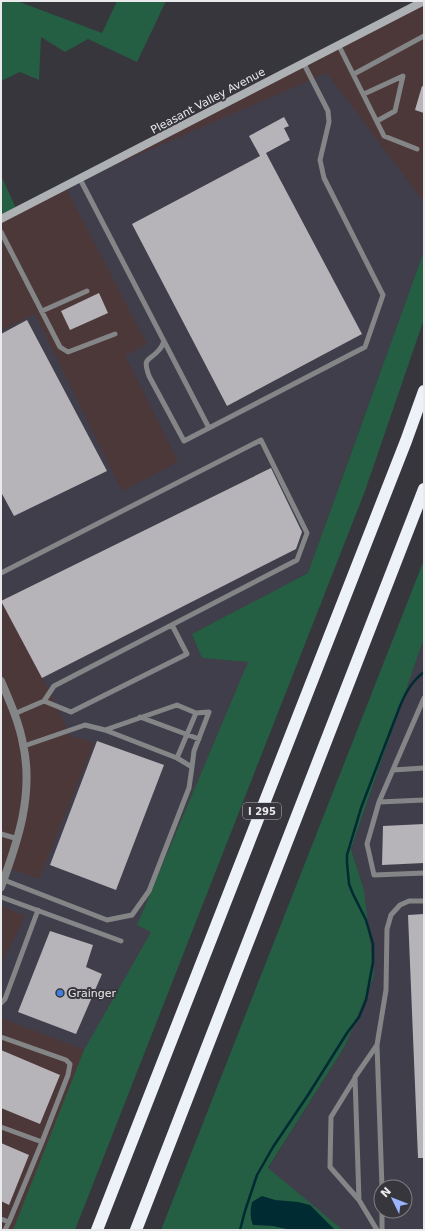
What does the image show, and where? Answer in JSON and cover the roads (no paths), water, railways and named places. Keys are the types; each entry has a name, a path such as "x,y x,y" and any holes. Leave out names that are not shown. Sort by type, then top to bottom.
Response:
{"highway":[{"name":"I 295","path":"98,1230 406,441 424,391"},
{"name":"I 295","path":"136,1230 424,489"}],"street":[{"name":"Pleasant Valley Avenue","path":"1,219 424,1"},
{"path":"1,681 14,714 24,746 27,780 26,796 18,839 2,884"}],"lane":[{"path":"354,74 424,36"},
{"path":"339,46 384,136 417,149"},
{"path":"164,342 159,350 147,360 146,366 149,376 184,441 365,348 383,295 324,178 320,160 329,122 328,110 304,64"},
{"path":"364,94 404,76 395,111 377,121"},
{"path":"80,179 209,428"},
{"path":"1,232 60,347 68,352 115,334"},
{"path":"42,311 87,291"},
{"path":"1,573 261,440 308,532 297,560 54,686 44,701 14,714"},
{"path":"44,701 71,712 186,654 172,625"},
{"path":"424,698 379,802 367,844 374,875 424,873"},
{"path":"2,884 107,920 132,914 149,891 190,788 194,751 209,712 196,713 177,705 106,730"},
{"path":"177,758 196,713"},
{"path":"140,717 199,739"},
{"path":"24,746 84,725 106,730 177,758 192,767"},
{"path":"393,770 424,768"},
{"path":"379,802 424,800"},
{"path":"1,834 18,839"},
{"path":"1,897 121,941"},
{"path":"382,1179 377,1045 386,990 386,936 391,915 400,905 409,901 424,901"},
{"path":"1,1003 4,999 38,910"},
{"path":"1,1037 66,1060 70,1064 68,1075 42,1142 5,1230"},
{"path":"377,1045 331,1117 330,1167 359,1200 377,1230"},
{"path":"356,1077 359,1200"},
{"path":"1,1127 42,1142"},
{"path":"1,1219 9,1222"},
{"path":"382,1219 382,1230"}],"water":[{"path":"262,1196 275,1200 298,1202 310,1205 335,1230 291,1230 273,1226 253,1225 251,1220 252,1202"}],"waterway":[{"path":"240,1230 257,1175 273,1147 359,1017 366,1000 373,962 373,944 366,920 349,884 347,855 361,808 400,706 410,687 424,672"}],"place":[{"name":"Grainger","path":"60,993"}]}
